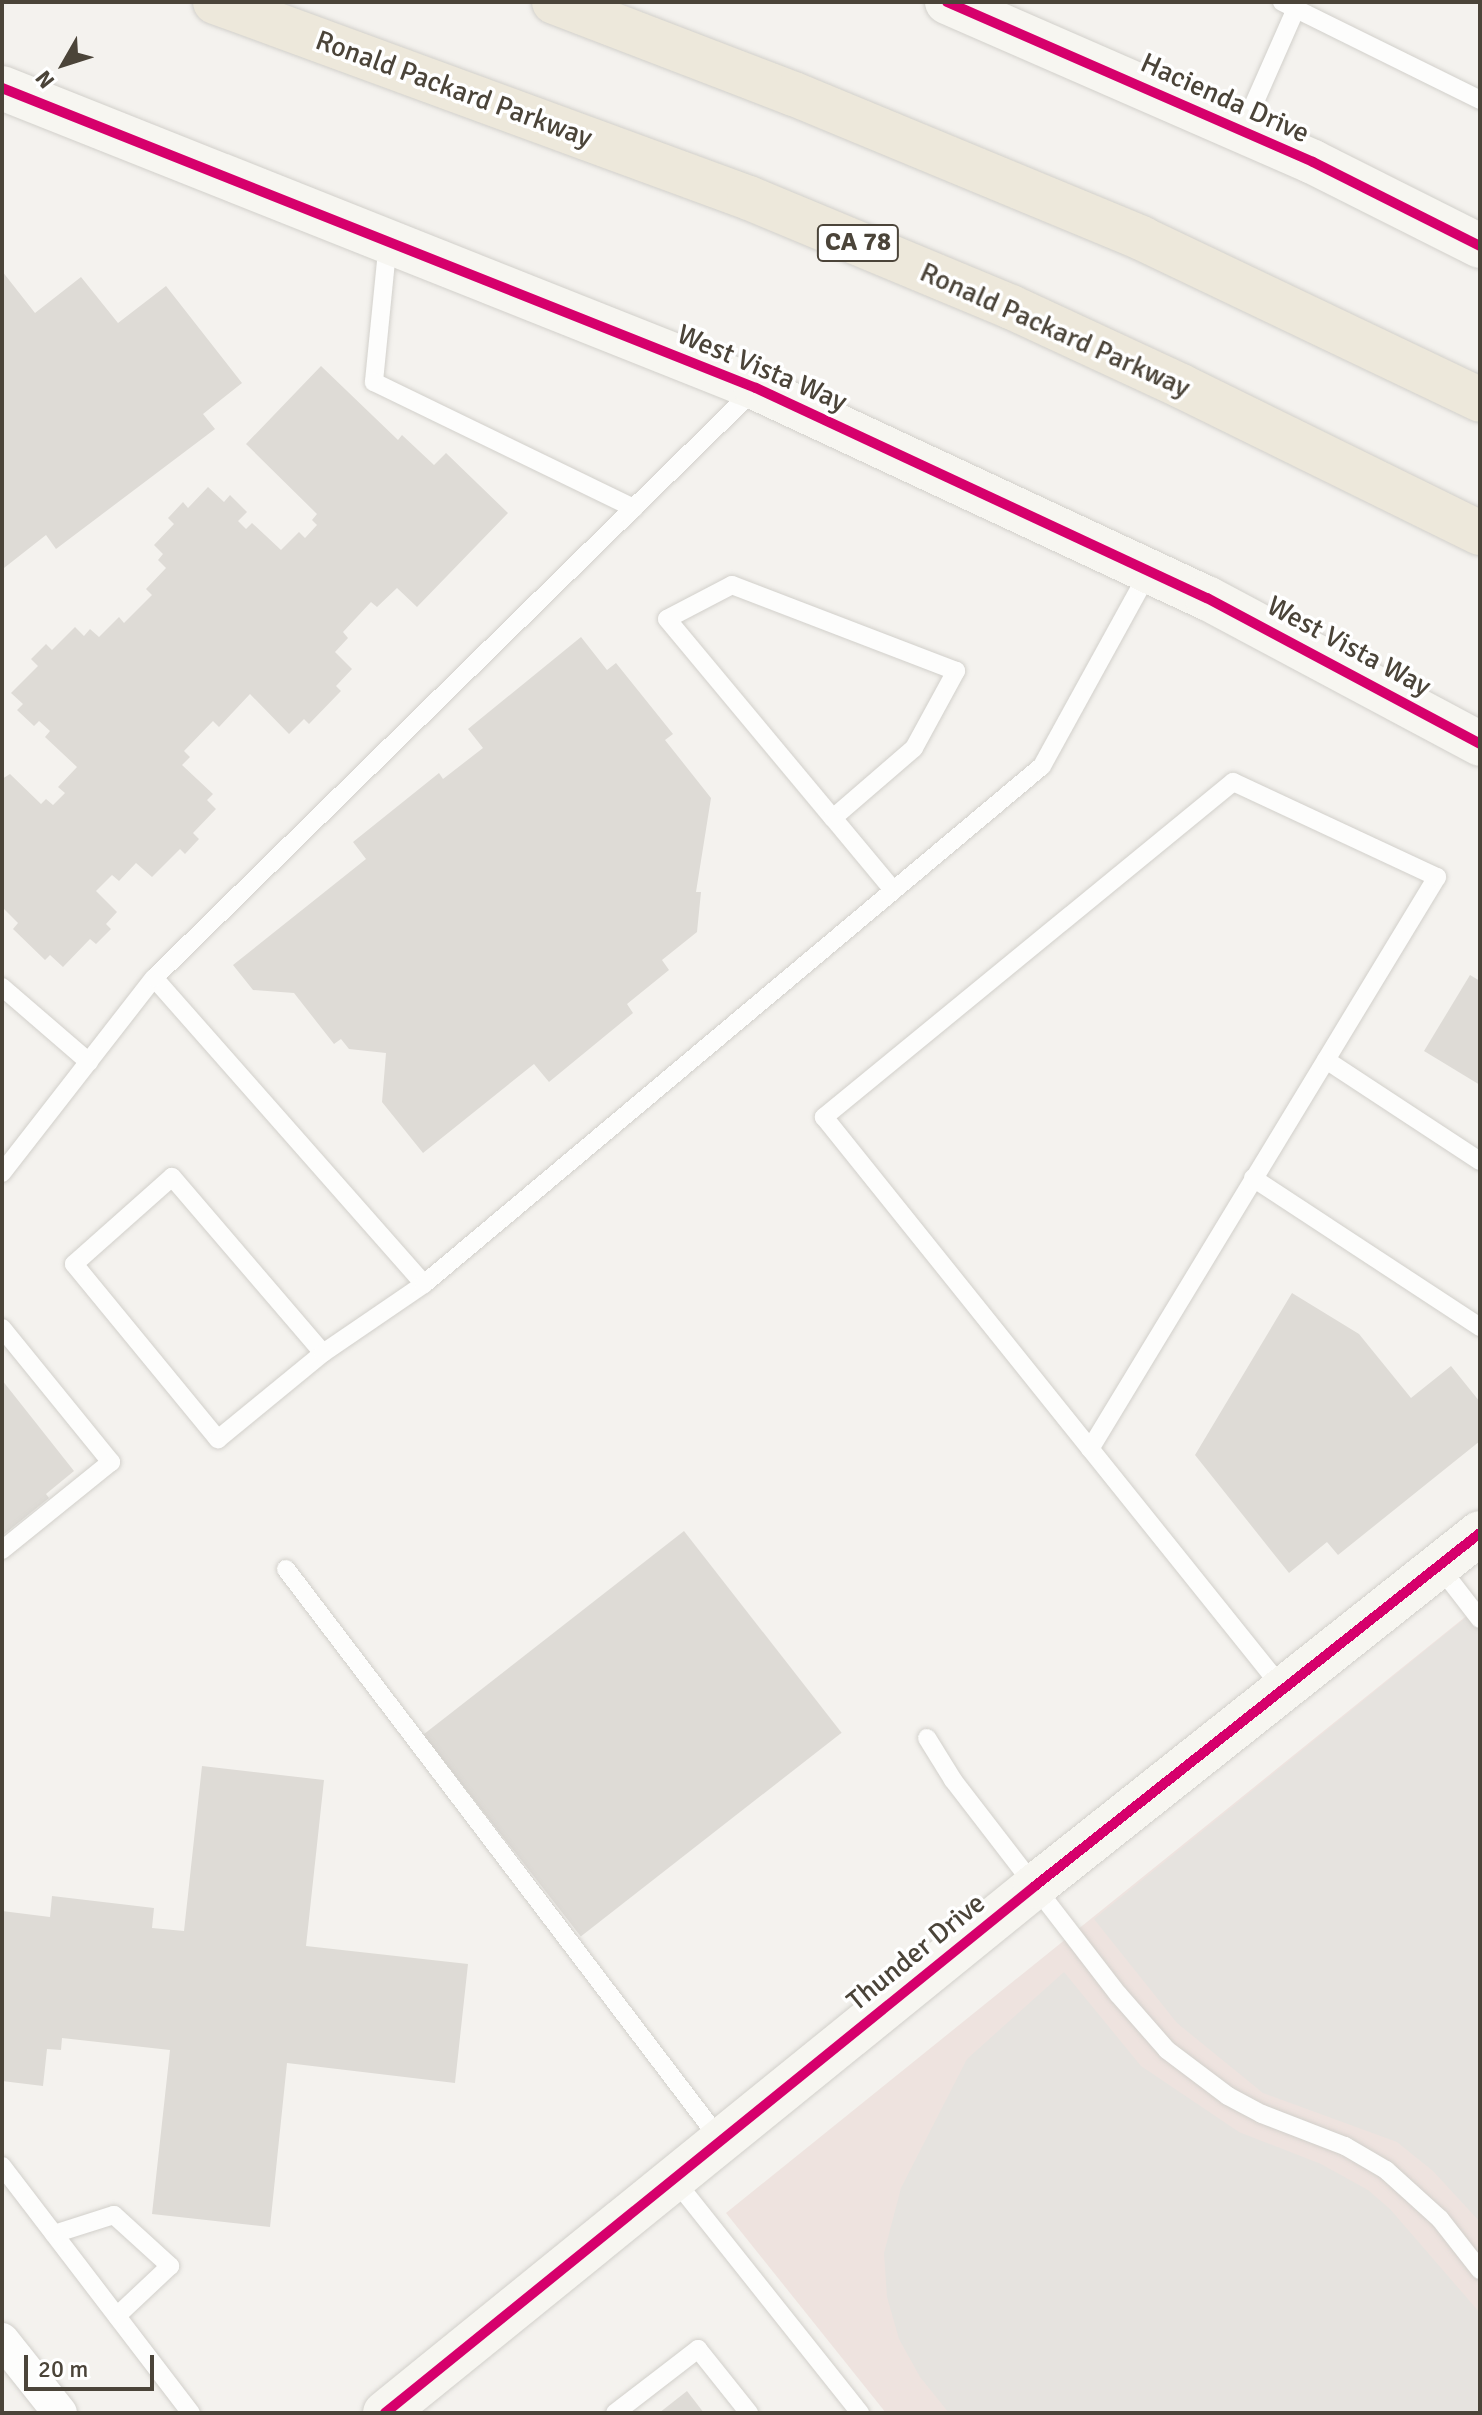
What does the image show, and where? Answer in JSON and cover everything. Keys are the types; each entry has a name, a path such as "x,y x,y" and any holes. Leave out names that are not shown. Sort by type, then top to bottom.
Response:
{"highway":[{"name":"Ronald Packard Parkway","path":"215,2 749,198 1011,307 1181,386 1480,533"},
{"path":"554,2 794,94 1141,238 1480,400"}],"main road":[{"name":"Hacienda Drive","path":"947,2 1313,162 1480,246"},
{"name":"West Vista Way","path":"2,88 756,388 1207,598 1480,744"},
{"name":"Thunder Drive","path":"385,2413 1035,1886 1480,1533"}],"street":[{"path":"2,2340 60,2413"}],"lane":[{"path":"1242,131 1288,6 1480,100"},
{"path":"388,241 374,382 634,508"},
{"path":"2,1173 154,978 756,388"},
{"path":"323,1353 172,1177 74,1264 218,1439 323,1353 424,1284 1042,766 1149,571"},
{"path":"833,818 914,748 956,671 732,585 667,619 893,890"},
{"path":"1090,1449 1437,877 1233,782 824,1117 1090,1449 1283,1689"},
{"path":"154,978 424,1284"},
{"path":"2,987 89,1062"},
{"path":"1326,1060 1480,1161"},
{"path":"1253,1178 1479,1325"},
{"path":"2,1328 111,1462 2,1550"},
{"path":"1439,1566 1480,1619"},
{"path":"286,1569 721,2141"},
{"path":"927,1738 953,1780 1140,2022 1167,2050 1228,2096 1262,2114 1353,2150 1386,2170 1432,2210 1480,2270"},
{"path":"2,2166 191,2413"},
{"path":"674,2179 860,2413"},
{"path":"54,2234 114,2215 170,2266 117,2316"},
{"path":"615,2413 698,2349 749,2413"}],"shaded area":[{"path":"1480,1605 1480,2413 886,2413 726,2213"},
{"path":"1480,1606 1480,2222 1433,2171 1397,2142 1263,2093 1177,2023 1094,1919"},
{"path":"1064,1972 1141,2066 1239,2132 1321,2164 1368,2190 1390,2209 1480,2313 1480,2413 949,2413 920,2377 899,2339 887,2297 884,2253 901,2188 967,2059"}],"building":[{"path":"2,271 35,313 81,277 118,323 166,286 242,383 203,414 215,429 56,549 46,535 4,568"},
{"path":"321,366 398,440 402,435 434,465 446,453 508,513 417,607 397,588 377,607 371,602 343,632 348,638 335,652 352,669 336,686 341,691 309,724 304,719 289,734 250,694 219,727 213,721 184,751 190,757 182,765 213,794 207,800 216,809 193,833 199,839 185,854 180,849 152,877 136,863 119,881 112,875 96,891 117,912 106,924 111,929 96,944 90,939 63,967 50,955 45,960 13,929 18,923 2,907 2,779 10,774 41,804 46,799 53,805 65,793 58,787 77,767 45,737 50,731 39,721 34,726 17,710 23,704 11,693 38,666 31,659 46,644 52,650 75,627 84,636 90,629 99,637 119,617 124,623 152,595 146,589 166,568 158,560 163,554 154,545 174,524 168,518 183,502 188,508 208,487 224,502 230,495 247,512 238,521 246,529 252,523 281,550 299,532 305,538 317,525 312,520 317,514 246,444"},
{"path":"581,637 607,670 616,663 673,734 665,740 711,798 696,892 701,892 697,932 662,960 669,970 627,1004 633,1013 549,1082 534,1064 423,1153 382,1102 386,1053 349,1049 341,1039 334,1044 294,993 253,990 233,965 366,859 353,842 439,773 443,779 483,748 468,729"},
{"path":"1470,975 1480,981 1480,1085 1424,1051"},
{"path":"1292,1293 1359,1334 1411,1398 1451,1366 1480,1402 1480,1441 1338,1555 1327,1542 1289,1573 1195,1455"},
{"path":"2,1380 74,1471 46,1494 49,1498 2,1536"},
{"path":"684,1531 842,1733 581,1937 423,1735"},
{"path":"202,1766 324,1780 306,1946 468,1964 455,2083 287,2063 270,2227 152,2214 170,2050 62,2038 61,2050 47,2049 43,2086 2,2081 2,1911 50,1917 52,1896 154,1908 152,1928 184,1931"},
{"path":"687,2391 704,2413 659,2413"}],"cycle path":[{"path":"947,2 1313,162 1480,246"},
{"path":"2,88 756,388 1207,598 1480,744"},
{"path":"385,2413 1035,1886 1480,1533"}]}
